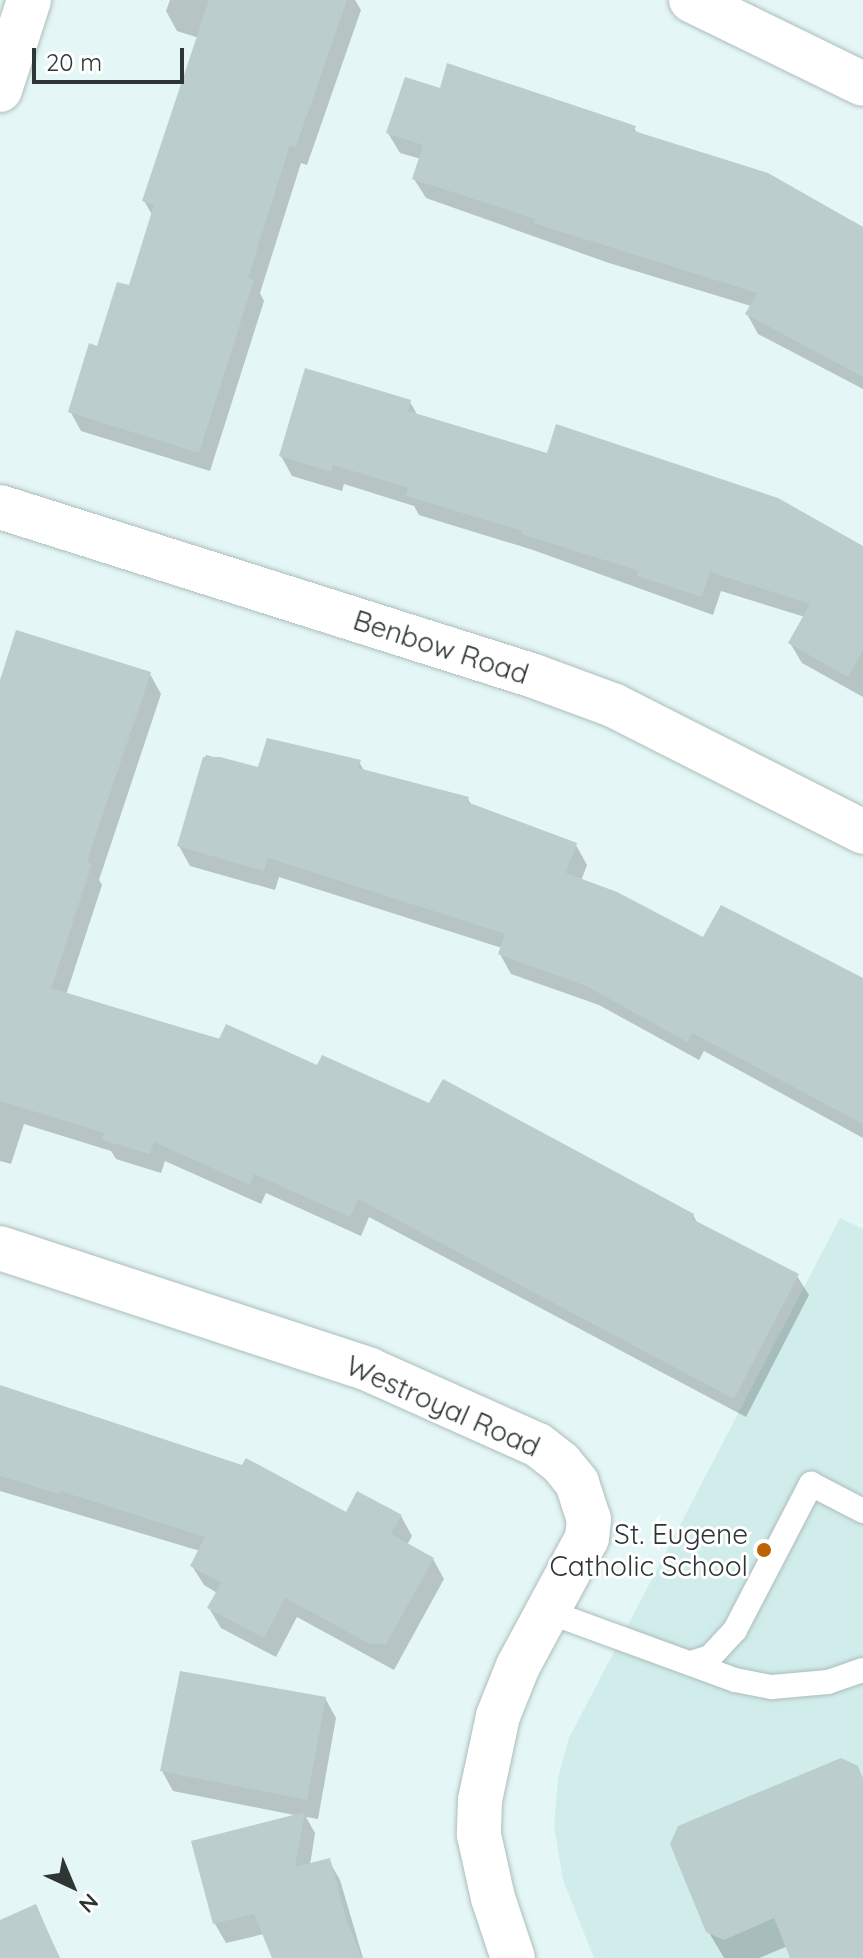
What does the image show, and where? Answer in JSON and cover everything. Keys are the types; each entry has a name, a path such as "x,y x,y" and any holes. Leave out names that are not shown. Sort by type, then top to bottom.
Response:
{"street":[{"path":"0,90 29,0"},
{"path":"691,0 863,84"},
{"name":"Benbow Road","path":"0,507 534,676 615,706 863,832"},
{"name":"Westroyal Road","path":"0,1248 370,1370 538,1445 561,1463 577,1483 589,1519 587,1538 518,1666 498,1716 480,1800 479,1835 493,1898 513,1958"}],"lane":[{"path":"694,1662 710,1657 735,1630 811,1484 863,1511"},
{"path":"549,1612 661,1656 694,1662 735,1680 772,1687 828,1682 863,1670"}],"shaded area":[{"name":"St. Eugene Catholic School","path":"840,1218 863,1229 863,1958 594,1958 563,1880 554,1826 558,1778 569,1738"}],"building":[{"path":"209,0 347,0 296,147 290,145 248,278 254,280 199,453 68,412 89,343 97,346 117,282 129,285 154,205 142,201"},
{"path":"447,63 636,126 634,131 768,173 863,227 863,377 745,314 757,293 533,223 535,219 412,179 423,145 386,133 405,77 440,88"},
{"path":"305,368 411,400 408,411 547,453 556,424 778,498 863,546 863,650 848,677 788,643 810,604 710,572 702,597 637,576 639,571 521,534 522,531 406,496 408,488 333,465 331,472 279,456"},
{"path":"16,630 151,672 87,862 92,864 51,988 219,1039 226,1024 317,1065 322,1055 429,1103 443,1079 694,1214 692,1219 799,1274 734,1399 358,1199 350,1217 254,1174 250,1185 154,1142 150,1154 102,1140 104,1133 0,1101 0,680"},
{"path":"267,738 361,760 358,768 469,797 467,802 577,843 566,873 617,892 703,937 721,905 863,978 863,1124 692,1033 687,1042 586,986 498,954 505,934 268,858 264,871 177,846 203,757 220,757 258,767"},
{"path":"0,1385 242,1465 246,1458 346,1512 357,1491 402,1515 391,1534 434,1558 386,1644 370,1644 285,1598 264,1638 207,1608 221,1583 190,1566 205,1537 60,1491 59,1494 0,1476"},
{"path":"180,1671 326,1697 307,1800 160,1771"},
{"path":"841,1758 858,1766 863,1778 863,1958 790,1958 774,1918 724,1940 706,1932 670,1844 678,1826"},
{"path":"305,1812 295,1867 330,1858 347,1922 362,1958 272,1958 254,1914 213,1924 191,1841"},
{"path":"36,1904 59,1958 0,1958 0,1920"}],"place":[{"name":"St. Eugene Catholic School","path":"764,1550"}]}
